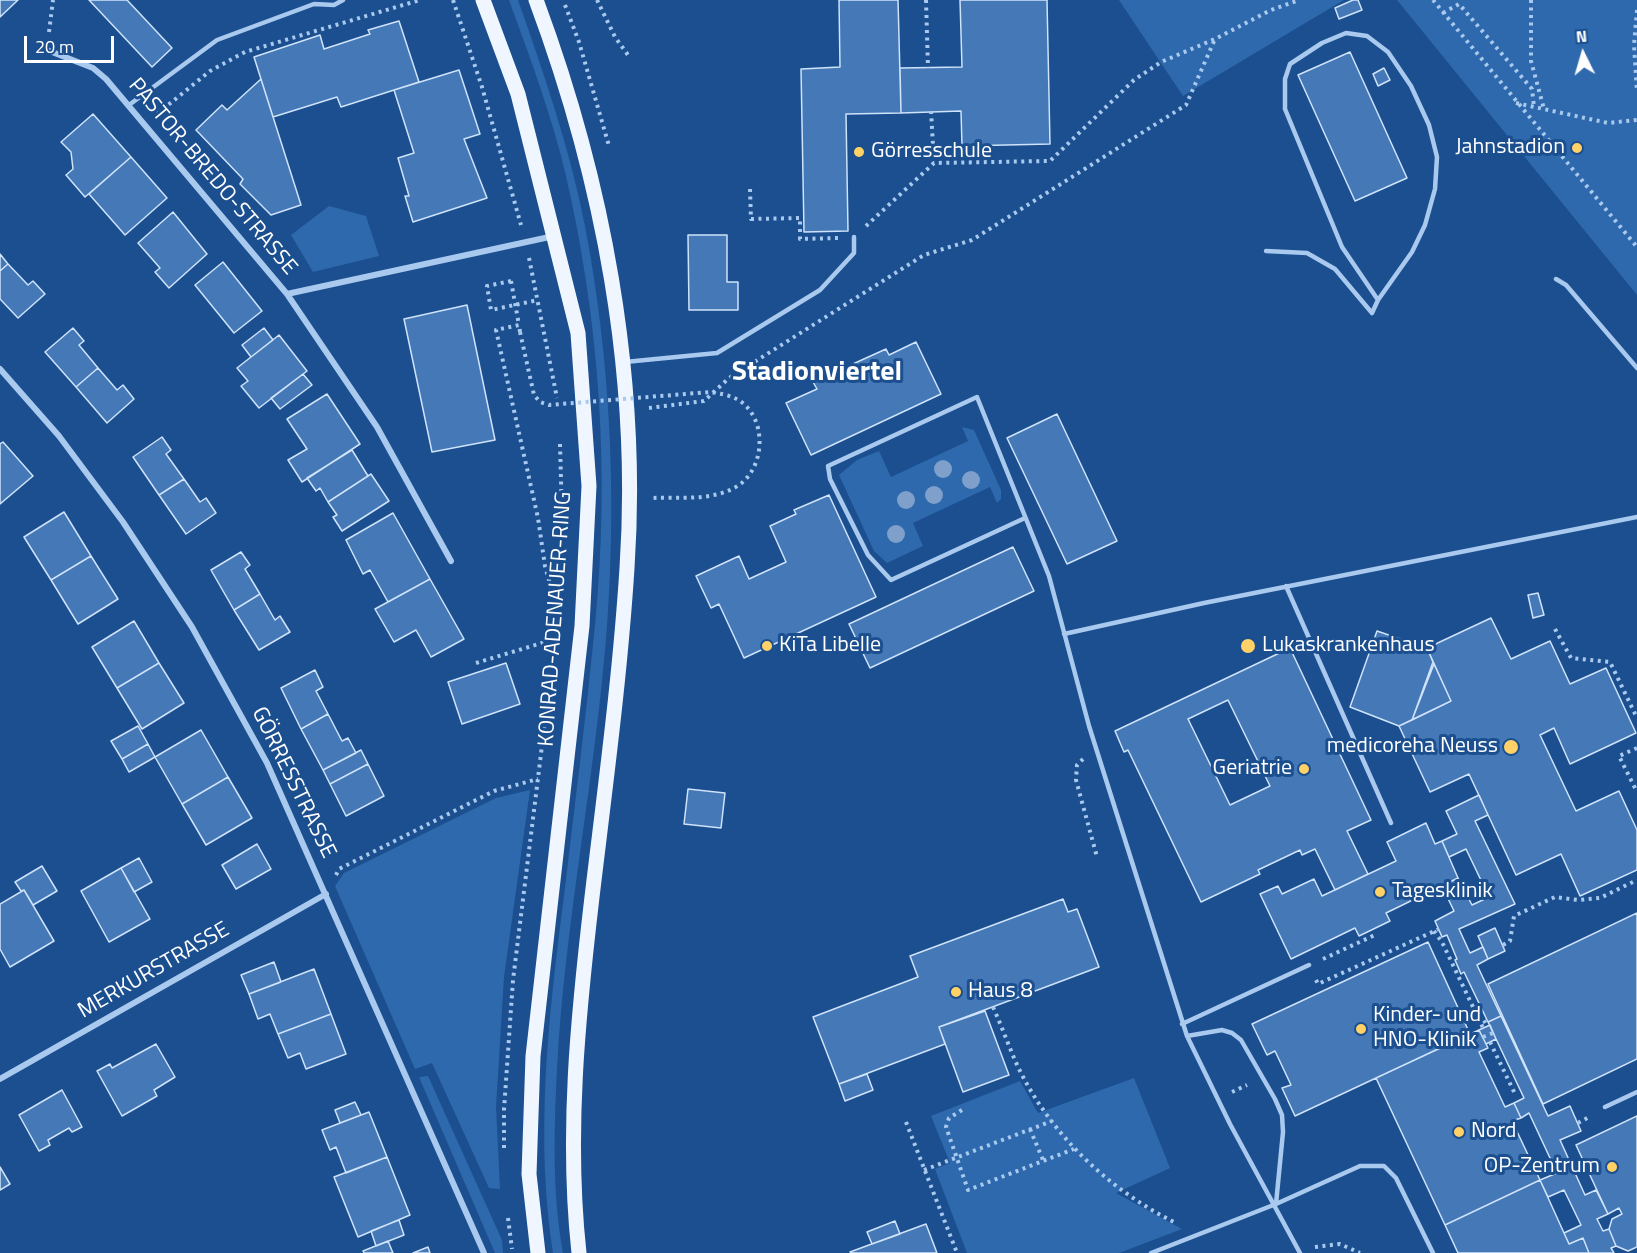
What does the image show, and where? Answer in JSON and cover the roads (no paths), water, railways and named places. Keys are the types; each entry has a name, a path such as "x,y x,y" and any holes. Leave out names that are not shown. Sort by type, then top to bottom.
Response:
{"main road":[{"name":"KONRAD-ADENAUER-RING","path":"483,0 518,94 556,236 578,333 589,486 582,626 533,1056 530,1174 538,1253"},
{"path":"536,0 565,77 601,216 618,321 626,417 629,497 627,576 580,998 573,1175 579,1253"}],"street":[{"name":"PASTOR-BREDO-STRASSE","path":"47,50 93,68 146,124 287,294 377,427 451,561"},
{"name":"PASTOR-BREDO-STRASSE","path":"287,294 556,236"},
{"name":"GÖRRESSTRASSE","path":"0,369 59,436 123,522 192,627 267,764 484,1253"},
{"name":"MERKURSTRASSE","path":"0,1079 326,894"}],"lane":[{"path":"129,105 217,40 316,2 334,5 343,0"},
{"path":"1266,251 1307,253 1335,268 1372,313 1378,300 1412,252 1425,225 1435,189 1437,157 1429,125 1389,52 1367,36 1346,33 1322,43 1290,64 1285,79 1285,109 1342,247 1378,300"},
{"path":"622,362 717,353 820,290 854,253 854,237"},
{"path":"1556,279 1566,285 1637,368"},
{"path":"1024,519 891,580 868,555 830,479 828,466 977,396 1024,519 1049,576 1096,746 1182,1024 1230,1124 1276,1204 1300,1253"},
{"path":"1064,634 1286,586 1637,517"},
{"path":"1286,586 1391,823"},
{"path":"1182,1024 1309,965"},
{"path":"1187,1036 1222,1030 1232,1032 1241,1040 1275,1099 1282,1115 1283,1132 1276,1204"},
{"path":"1605,1107 1637,1092"},
{"path":"1152,1253 1276,1204 1360,1166 1384,1166 1396,1178 1433,1253"}],"place":[{"name":"Jahnstadion","path":"1577,148"},
{"name":"Görresschule","path":"859,152"},
{"name":"KiTa Libelle","path":"767,646"},
{"name":"Lukaskrankenhaus","path":"1248,646"},
{"name":"medicoreha Neuss","path":"1511,747"},
{"name":"Geriatrie","path":"1304,769"},
{"name":"Tagesklinik","path":"1380,892"},
{"name":"Haus 8","path":"956,992"},
{"name":"Kinder- und HNO-Klinik","path":"1361,1029"},
{"name":"Nord","path":"1459,1132"},
{"name":"OP-Zentrum","path":"1612,1167"}],"district":[{"name":"Stadionviertel","path":"817,373"}]}
